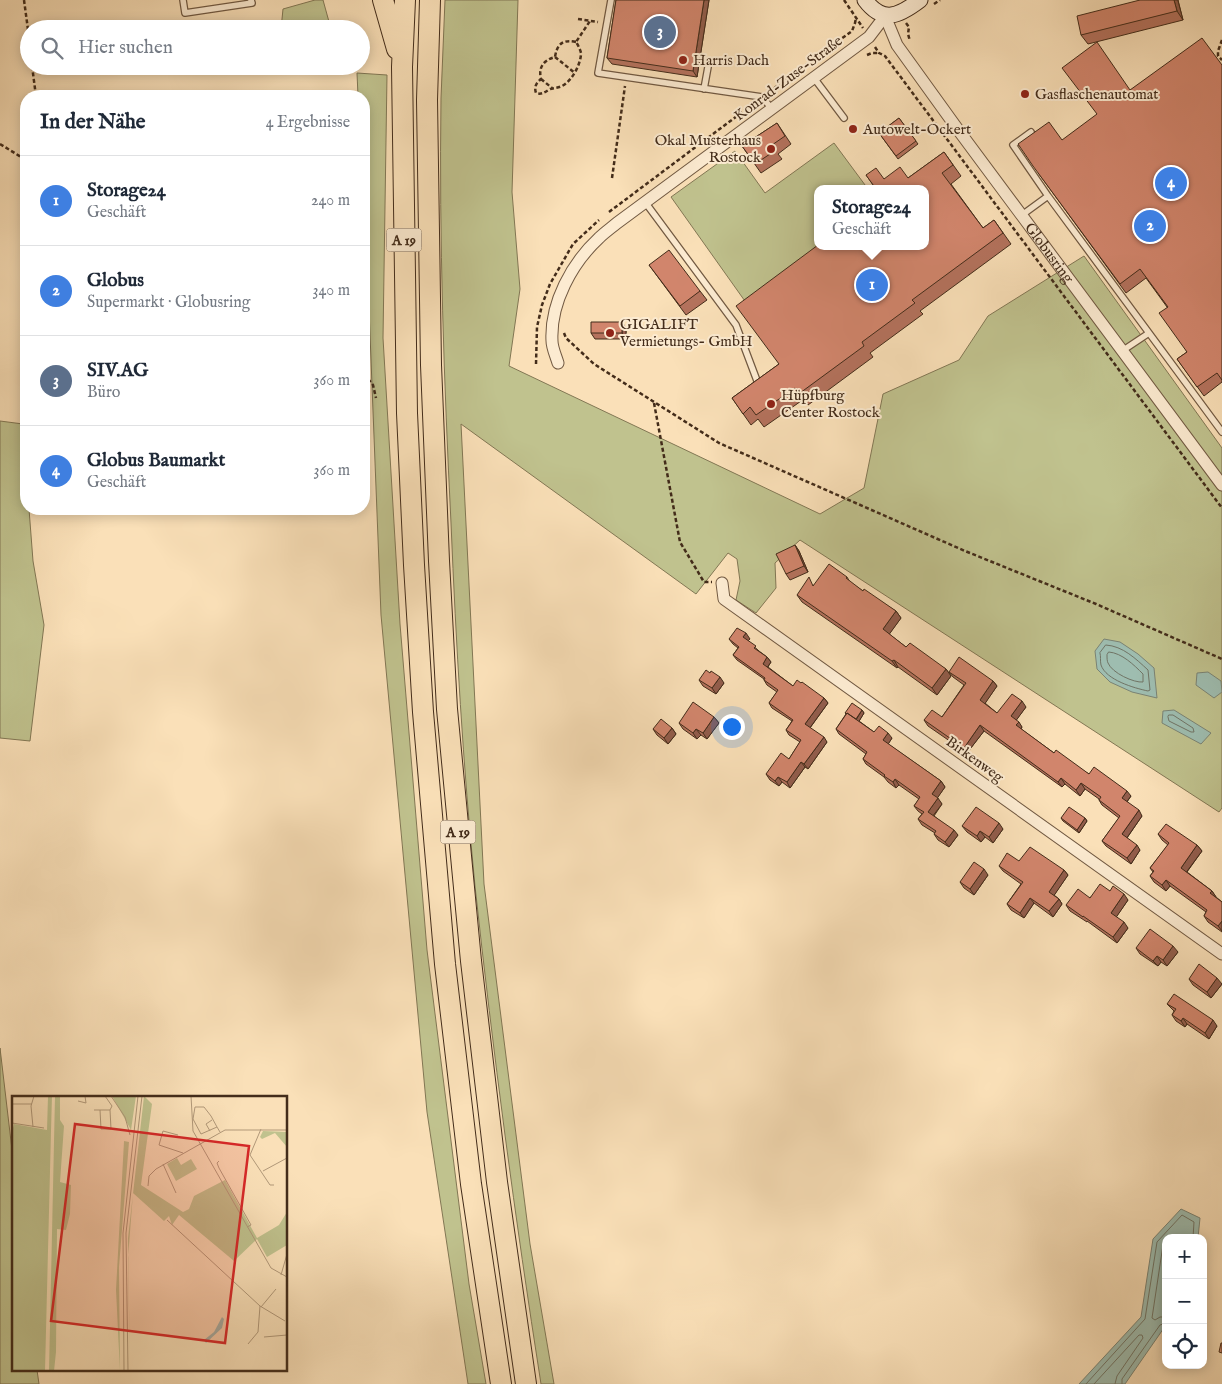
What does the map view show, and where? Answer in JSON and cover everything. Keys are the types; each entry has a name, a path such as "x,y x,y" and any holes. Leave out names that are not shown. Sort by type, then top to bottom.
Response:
{"highway":[{"path":"383,0 402,67"},
{"name":"A 19","path":"405,0 402,67 407,413 423,712 446,964 466,1146 501,1384"},
{"name":"A 19","path":"430,0 427,100 430,355 447,709 473,981 497,1182 526,1384"}],"street":[{"path":"865,0 869,6 881,14 892,16 920,0"},
{"name":"Konrad-Zuse-Straße","path":"558,363 552,342 554,317 559,298 569,276 598,238 868,37 881,14"},
{"name":"Globusring","path":"881,14 897,45 1222,485"},
{"name":"Birkenweg","path":"722,583 724,598 1222,954"}],"lane":[{"path":"183,0 185,13 252,3 251,0"},
{"path":"611,0 598,73 762,97 772,109"},
{"path":"704,89 708,67"},
{"path":"814,78 844,118"},
{"path":"1031,132 1013,145 1048,196 1222,432"},
{"path":"1022,216 1048,196"},
{"path":"645,202 736,325 760,389"},
{"path":"1122,351 1149,333"}],"path":[{"path":"24,0 27,20"},
{"path":"844,0 856,16"},
{"path":"578,19 608,23"},
{"path":"576,42 590,21"},
{"path":"541,79 536,84 536,94 542,94 552,88 561,87 566,84 575,73 581,50 576,42 569,40 559,45 555,57"},
{"path":"1222,40 1218,56 1222,60"},
{"path":"865,55 879,53 885,56 1222,508"},
{"path":"555,57 575,73"},
{"path":"552,88 541,79 540,73 544,63 555,57"},
{"path":"33,75 35,90"},
{"path":"612,178 627,77"},
{"path":"0,144 20,156"},
{"path":"563,331 566,338 594,364 719,443 965,551 1096,604 1222,659"},
{"path":"370,381 373,385 376,398"},
{"path":"654,402 680,542 704,582 722,583"}],"green space":[{"path":"315,0 323,0 329,20 282,20 283,9"},
{"path":"445,0 518,0 512,192 520,289 509,366 820,514 864,488 883,394 959,360 988,316 1084,256 1222,448 1222,808 1219,812 800,540 775,563 776,588 756,613 736,600 740,581 737,559 728,553 696,594 461,424 484,884 530,1244 554,1384 541,1384 531,1322 489,1010 467,795 455,614 443,311 441,98"},
{"path":"357,75 387,75 383,338 400,624 427,950 469,1284 486,1384 468,1384 427,1112 381,615 370,334 370,90 358,90"},
{"path":"834,143 865,185 814,185 814,249 747,304 671,197 735,151 765,193"},
{"path":"0,421 20,424 20,515 29,515 33,561 44,625 30,741 0,738"},
{"path":"0,1048 12,1150 12,1372 37,1372 39,1384 0,1384"}],"water":[{"path":"1104,639 1120,642 1154,668 1157,698 1132,692 1110,682 1097,669 1095,651"},
{"path":"1208,672 1221,681 1222,692 1214,698 1196,685 1197,673"},
{"path":"1174,710 1211,733 1201,744 1162,723 1163,711"},
{"path":"1181,1209 1200,1218 1198,1234 1162,1234 1162,1331 1125,1384 1079,1384 1141,1317 1153,1239"}],"building":[{"path":"616,0 704,0 693,71 607,58"},
{"path":"1140,0 1174,0 1177,11 1081,35 1077,16"},
{"path":"1202,38 1222,65 1222,380 1217,373 1197,387 1177,359 1187,352 1159,313 1168,307 1140,269 1120,284 1018,144 1049,122 1062,140 1097,114 1062,68 1097,42 1130,90"},
{"path":"899,118 916,141 896,156 879,133"},
{"path":"777,123 785,136 772,145 776,150 755,164 742,146"},
{"path":"944,152 953,165 942,173 983,228 994,220 1003,233 912,300 915,303 862,342 864,346 800,393 795,388 756,415 750,407 743,414 732,398 779,364 736,306 814,248 814,250 929,250 929,185 873,185 866,175 876,168 884,179 900,167 908,178"},
{"path":"669,250 700,291 680,306 649,265"},
{"path":"591,322 622,322 622,333 591,333"},
{"path":"795,545 804,566 786,574 776,554"},
{"path":"829,564 863,591 864,589 896,611 883,629 906,647 910,643 946,669 932,688 894,660 892,661 797,595 809,577 813,586"},
{"path":"737,628 746,633 743,637 767,657 763,664 793,686 797,680 824,698 805,724 824,737 804,764 801,762 787,782 778,777 775,781 766,774 781,753 789,759 801,740 786,730 793,720 769,703 778,690 733,655 739,647 729,639"},
{"path":"959,657 993,681 980,700 997,713 1012,694 1022,701 1011,716 1019,722 1016,725 1054,753 1056,750 1089,774 1094,767 1127,791 1122,798 1139,810 1122,834 1137,845 1127,858 1102,841 1120,816 1099,800 1101,797 1081,783 1076,790 1061,778 1058,782 980,725 964,748 924,720 932,710 942,717 966,683 949,672"},
{"path":"706,670 720,677 712,688 699,680"},
{"path":"693,702 714,717 703,733 696,729 693,733 679,723"},
{"path":"852,703 862,710 856,719 845,713"},
{"path":"847,713 874,732 879,726 888,733 883,740 941,781 932,794 938,798 928,812 954,830 945,842 934,834 936,831 918,819 924,812 914,806 920,797 895,779 893,782 884,776 863,759 867,752 836,729"},
{"path":"661,719 672,728 664,738 653,729"},
{"path":"976,807 999,823 989,837 980,831 977,836 962,826"},
{"path":"1069,807 1085,818 1077,830 1061,818"},
{"path":"1166,824 1197,845 1181,868 1212,891 1210,893 1222,902 1222,921 1218,926 1204,916 1207,910 1166,880 1162,885 1150,876 1154,871 1150,868 1169,843 1158,834"},
{"path":"1030,847 1064,870 1049,892 1059,899 1049,911 1030,898 1020,913 1007,904 1023,882 999,866 1007,853 1019,861"},
{"path":"974,862 984,869 970,889 960,882"},
{"path":"1100,884 1110,891 1113,886 1124,894 1111,913 1124,922 1113,937 1066,905 1078,889 1090,898"},
{"path":"1150,929 1173,946 1163,960 1157,956 1153,961 1136,948"},
{"path":"1199,964 1217,978 1207,992 1189,979"},
{"path":"1174,994 1213,1020 1205,1033 1183,1018 1181,1021 1172,1015 1176,1009 1167,1004"},
{"path":"1222,1343 1222,1353 1219,1352"}],"place":[{"name":"SIV.AG","path":"660,32"},
{"name":"Harris Dach","path":"683,60"},
{"name":"Gasflaschenautomat","path":"1025,94"},
{"name":"Autowelt-Ockert","path":"853,129"},
{"name":"Okal Musterhaus Rostock","path":"771,149"},
{"name":"Globus Baumarkt","path":"1171,183"},
{"name":"Globus","path":"1150,226"},
{"name":"Storage24","path":"872,285"},
{"name":"GIGALIFT Vermietungs- GmbH","path":"610,333"},
{"name":"Hüpfburg Center Rostock","path":"771,404"}]}
